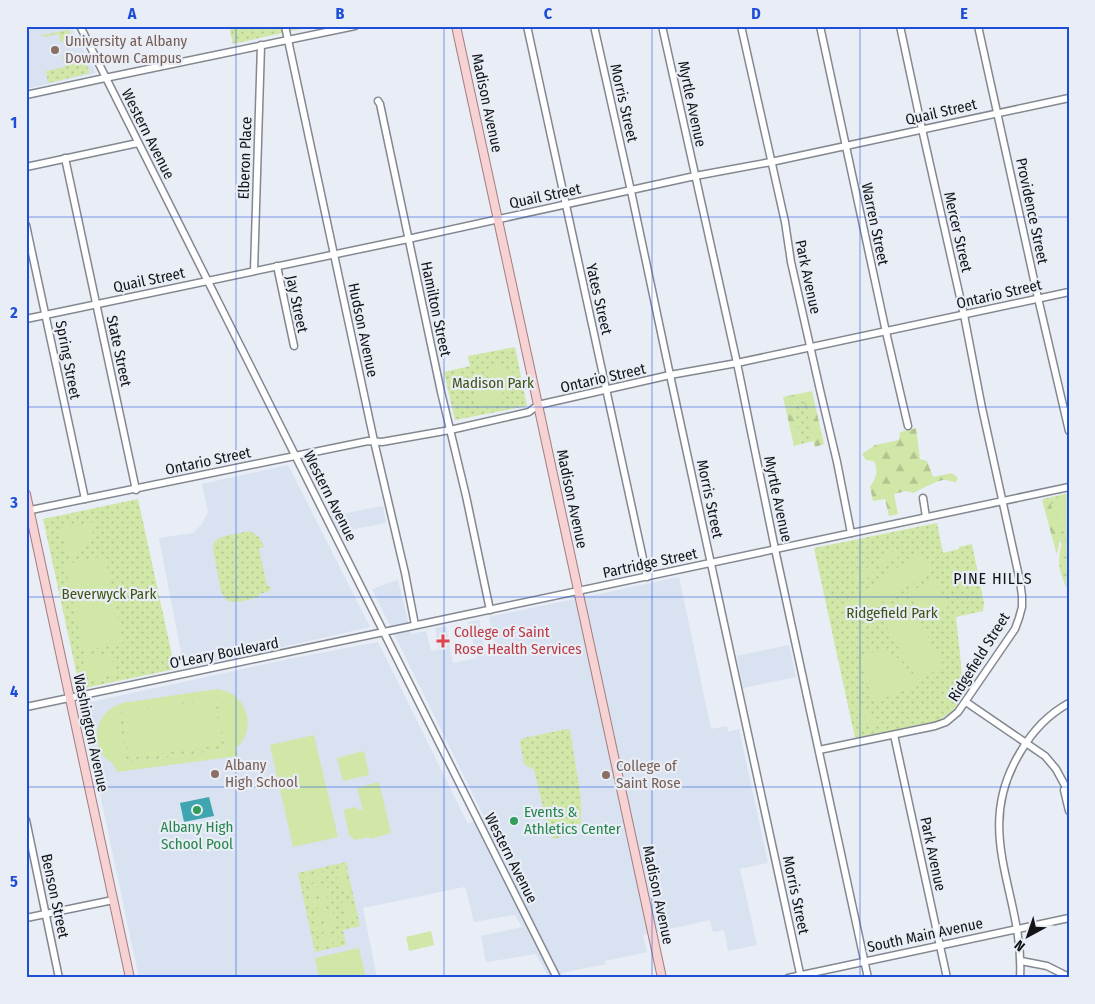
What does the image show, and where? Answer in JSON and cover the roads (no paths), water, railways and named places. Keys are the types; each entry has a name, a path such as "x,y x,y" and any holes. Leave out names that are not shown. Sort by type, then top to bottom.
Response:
{"main road":[{"name":"Madison Avenue","path":"456,26 662,978"},
{"name":"Washington Avenue","path":"26,494 28,511 130,978"}],"street":[{"name":"Western Avenue","path":"80,26 557,978"},
{"name":"Hudson Avenue","path":"285,26 415,626"},
{"path":"26,95 355,26"},
{"name":"Yates Street","path":"527,26 647,577"},
{"name":"Morris Street","path":"594,26 801,976"},
{"name":"Myrtle Avenue","path":"662,26 737,363 775,549 868,978"},
{"name":"Park Avenue","path":"741,26 851,533"},
{"name":"Warren Street","path":"820,26 908,426"},
{"name":"Mercer Street","path":"900,26 964,315 1002,501"},
{"name":"Providence Street","path":"978,26 1069,430"},
{"name":"Elberon Place","path":"254,271 261,45"},
{"name":"Quail Street","path":"26,319 1069,98"},
{"name":"Hamilton Street","path":"378,101 490,610"},
{"path":"26,167 138,143"},
{"name":"State Street","path":"65,158 136,490"},
{"name":"Spring Street","path":"26,225 85,499"},
{"name":"Jay Street","path":"277,266 294,346"},
{"name":"Ontario Street","path":"28,511 136,490 295,455 368,441 382,442 450,430 529,412 538,405 607,389 811,348 1069,292"},
{"name":"Partridge Street","path":"384,632 1069,488"},
{"path":"923,498 926,517"},
{"name":"Ridgefield Street","path":"819,750 943,724 956,715 966,702 1011,635 1017,625 1021,612 1020,581 1002,501"},
{"name":"O'Leary Boulevard","path":"69,698 384,632"},
{"path":"26,707 69,698"},
{"path":"966,702 1049,760 1069,793"},
{"path":"1020,978 1021,961 1017,929 999,837 999,812 1002,794 1008,775 1026,743 1047,719 1069,703"},
{"name":"Park Avenue","path":"894,735 947,978"},
{"path":"1063,781 1069,811"},
{"name":"Benson Street","path":"26,820 60,978"},
{"path":"26,918 113,900"},
{"name":"South Main Avenue","path":"788,978 1069,918"},
{"path":"1021,961 1047,966 1069,977"}],"water":[{"name":"Albany High School Pool","path":"209,797 214,816 184,822 180,803"}],"place":[{"name":"University at Albany Downtown Campus","path":"55,50"},
{"name":"College of Saint Rose Health Services","path":"443,641"},
{"name":"Albany High School","path":"215,774"},
{"name":"College of Saint Rose","path":"606,775"},
{"name":"Albany High School Pool","path":"197,810"},
{"name":"Events & Athletics Center","path":"514,821"}],"district":[{"name":"PINE HILLS","path":"993,578"}],"park label":[{"name":"Madison Park","path":"493,383"},
{"name":"Beverwyck Park","path":"109,594"},
{"name":"Ridgefield Park","path":"892,613"}]}
